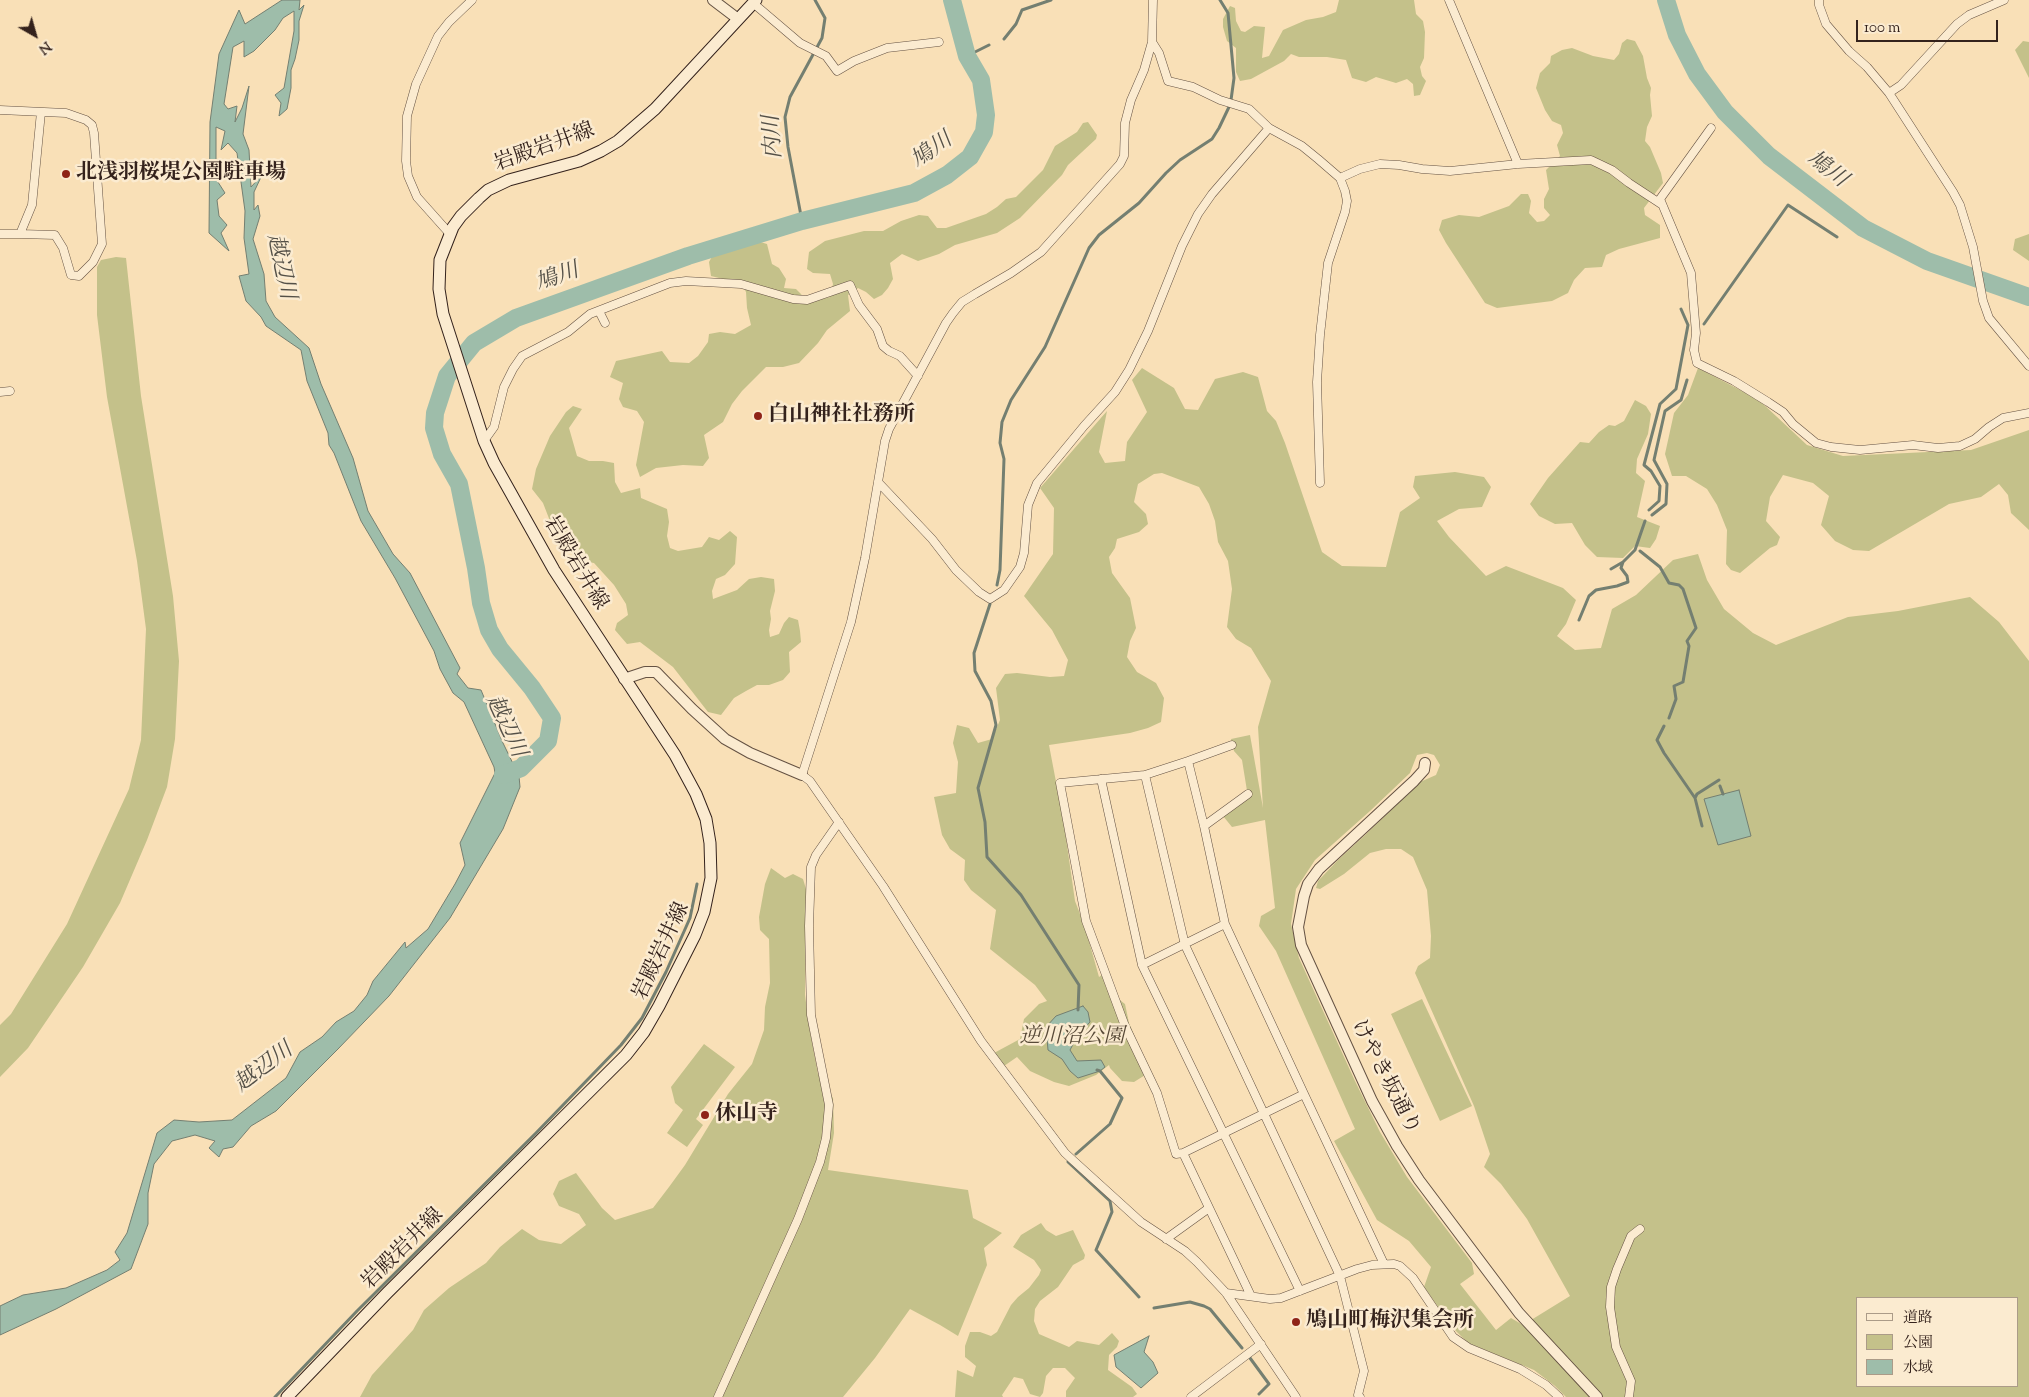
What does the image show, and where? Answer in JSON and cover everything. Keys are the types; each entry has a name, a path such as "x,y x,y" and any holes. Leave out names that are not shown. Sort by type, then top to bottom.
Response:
{"main road":[{"name":"岩殿岩井線","path":"287,1397 368,1313 626,1055 644,1032 659,1006 695,935 704,912 711,878 710,843 706,819 696,794 675,755 554,570 484,442 443,314 439,289 440,260 450,234 461,216 488,190 509,180 579,161 618,141 655,109 755,2"}],"street":[{"path":"450,234 417,197 408,176 406,161 407,116 416,84 438,36 449,22 472,0"},
{"path":"712,0 738,19"},
{"path":"802,775 850,622 885,441 889,429 946,323 962,302 1011,273 1040,252 1120,164 1124,156 1124,122 1144,70 1152,42 1153,0"},
{"path":"1449,0 1518,164"},
{"path":"1819,0 1826,24 1849,51 1867,67 1889,94 1953,192 1960,205 1973,247 1983,301 1989,318 2029,366"},
{"path":"1889,94 1901,85 1957,24 1969,15 2004,0"},
{"path":"755,2 800,44 826,56 837,71 854,61 888,48 940,42"},
{"path":"1152,42 1159,53 1168,81 1249,109 1269,128 1302,146 1340,178 1347,201 1328,262 1317,382 1320,483"},
{"path":"0,110 66,113 86,120 92,125 102,244 93,262 79,276 71,275 69,263 55,234 0,234"},
{"path":"20,234 32,205 41,112"},
{"path":"878,482 932,539 956,570 979,592 990,600 1004,590 1020,567 1024,553 1028,505 1038,483 1084,426 1115,392 1129,370 1148,331 1182,246 1198,214 1212,194 1269,128"},
{"path":"1711,128 1665,190 1660,200 1691,273 1696,333 1694,350 1697,363 1734,381 1768,402 1816,443 1831,447 1860,450 1905,446 1938,448 1960,446 1975,439 2003,418 2029,413"},
{"path":"1340,178 1380,164 1450,171 1518,164 1591,160 1612,170 1661,204"},
{"path":"484,442 494,427 504,387 522,356 568,332 590,314 670,283 686,281 742,284 779,295 807,300 850,285 859,305 877,329 883,346 889,352 900,356 912,372 918,376"},
{"path":"599,311 605,323"},
{"path":"0,392 10,391"},
{"path":"624,679 645,672 656,672 725,739 802,775 810,781 883,886 981,1041 1043,1125 1065,1152 1120,1204 1166,1240 1185,1251 1197,1262 1226,1294 1296,1397"},
{"path":"1232,746 1145,775 1060,783 1086,921 1125,1026 1157,1093 1176,1154 1304,1094"},
{"path":"1188,761 1225,924 1384,1264"},
{"name":"けやき坂通り","path":"1424,763 1424,770 1414,781 1319,869 1308,884 1298,927 1301,945 1388,1133 1419,1180 1519,1313 1597,1397"},
{"path":"1145,775 1185,945 1340,1276 1364,1370 1358,1395 1360,1397"},
{"path":"1101,779 1142,965 1300,1291"},
{"path":"1204,826 1248,794"},
{"path":"718,1397 798,1219 820,1162 826,1138 829,1105 811,1015 810,885 811,867 816,855 839,822"},
{"path":"1142,965 1225,924"},
{"path":"1183,1152 1251,1296"},
{"path":"1166,1240 1209,1208"},
{"path":"1629,1397 1631,1381 1616,1347 1612,1328 1610,1300 1611,1286 1617,1269 1631,1236 1640,1229"},
{"path":"1226,1294 1270,1299 1280,1298 1372,1265 1400,1266 1413,1278 1453,1338 1469,1348 1520,1369 1546,1385 1558,1397"},
{"path":"1191,1397 1261,1344"}],"green space":[{"path":"1339,0 1414,0 1416,14 1423,21 1425,32 1424,58 1420,67 1422,76 1426,81 1420,95 1414,96 1413,84 1407,79 1396,83 1376,77 1366,82 1352,78 1346,60 1327,57 1299,57 1291,54 1284,61 1251,79 1240,81 1236,72 1236,48 1227,41 1223,27 1223,19 1230,6 1235,8 1236,21 1241,31 1245,32 1254,26 1265,27 1262,58 1269,56 1283,30 1306,20 1336,12"},
{"path":"1627,39 1635,41 1643,56 1651,88 1652,116 1647,127 1645,141 1650,147 1661,173 1663,183 1644,208 1645,215 1660,225 1660,238 1619,249 1606,255 1602,267 1585,268 1574,280 1568,293 1552,301 1497,308 1485,303 1439,230 1442,220 1459,215 1479,217 1509,206 1521,194 1528,194 1531,201 1529,213 1537,222 1544,221 1550,215 1544,208 1544,199 1549,189 1546,170 1560,156 1557,145 1563,133 1561,125 1552,121 1545,110 1536,88 1540,73 1550,63 1551,56 1562,50 1572,48 1593,56 1614,60 1619,54 1622,43"},
{"path":"2023,41 2029,42 2029,78 2015,50"},
{"path":"1088,122 1097,135 1096,139 1068,165 1062,175 1020,218 997,233 955,245 939,254 918,261 902,254 890,263 893,279 882,295 874,299 858,288 848,295 850,311 827,330 818,343 799,363 783,367 766,367 742,391 732,404 723,422 704,435 709,458 703,466 683,465 656,468 640,477 636,465 644,422 637,411 623,407 619,399 623,383 610,377 616,361 662,351 670,362 689,363 698,356 708,342 709,334 720,332 735,334 751,325 746,292 739,280 727,280 711,276 709,262 714,253 757,241 767,244 772,264 779,268 786,279 784,288 796,289 807,303 830,297 833,284 830,274 813,273 807,269 809,252 825,241 864,231 883,231 901,221 919,215 928,216 937,228 946,228 986,214 1006,199 1016,197 1043,170 1055,146 1077,132 1083,123"},
{"path":"2029,234 2029,261 2013,250 2015,239"},
{"path":"116,257 126,258 141,396 173,596 179,661 175,739 167,787 120,903 83,967 28,1048 0,1077 0,1025 11,1014 67,924 129,789 141,740 146,629 137,561 107,397 97,315 97,267 101,260"},
{"name":"逆川沼公園","path":"1142,368 1174,388 1185,409 1198,410 1215,379 1243,372 1258,377 1267,411 1276,421 1285,443 1322,552 1342,566 1386,567 1400,512 1420,498 1413,487 1415,476 1455,472 1484,477 1491,487 1482,507 1459,509 1437,521 1449,537 1486,576 1506,566 1563,588 1576,600 1566,624 1557,636 1575,650 1601,648 1612,609 1636,595 1673,560 1698,554 1707,580 1724,609 1753,633 1776,645 1848,617 1898,611 1970,597 1999,622 2029,661 2029,1397 1566,1397 1534,1370 1468,1343 1454,1329 1424,1287 1431,1267 1409,1241 1377,1220 1334,1141 1355,1129 1276,951 1259,926 1261,916 1275,908 1265,820 1232,827 1223,816 1248,797 1242,760 1234,751 1231,739 1250,735 1263,808 1258,727 1271,681 1251,648 1236,639 1227,627 1232,589 1228,561 1218,542 1215,521 1209,504 1199,487 1162,473 1154,474 1138,484 1134,502 1146,514 1148,524 1139,532 1117,539 1115,548 1109,557 1112,573 1130,598 1136,628 1130,641 1127,657 1137,672 1156,683 1164,698 1161,722 1130,733 1049,745 1064,824 1075,901 1085,927 1099,977 1102,975 1107,990 1125,1004 1129,1023 1137,1042 1136,1054 1147,1062 1150,1072 1134,1082 1122,1081 1109,1065 1096,1075 1069,1086 1054,1082 1030,1071 1017,1057 1004,1066 994,1053 1020,1039 1024,1019 1039,1004 1047,1001 1035,985 990,949 996,910 971,890 964,880 965,860 950,849 942,835 934,797 956,793 958,762 953,743 957,725 969,728 978,743 992,739 1000,720 996,688 1005,674 1064,676 1068,660 1052,630 1024,596 1053,554 1054,508 1040,488 1107,411 1099,452 1105,463 1125,461 1127,442 1147,412 1132,380","holes":["1427,753 1434,755 1440,765 1436,775 1420,782 1338,860 1318,881 1316,888 1320,889 1344,874 1370,853 1386,849 1401,849 1413,857 1427,890 1431,936 1430,958 1418,966 1415,973 1474,1106 1490,1154 1484,1167 1501,1184 1527,1219 1570,1296 1523,1325 1511,1318 1496,1330 1460,1284 1474,1274 1472,1263 1407,1177 1380,1132 1299,958 1291,924 1296,889 1315,860 1410,773 1417,755"]},
{"path":"1698,368 1761,402 1807,445 1843,456 1971,450 2029,430 2029,530 2011,513 2008,495 1999,484 1981,497 1949,504 1869,551 1853,550 1835,541 1821,525 1829,496 1813,483 1783,475 1770,497 1766,521 1780,537 1777,545 1770,548 1740,573 1731,570 1726,564 1727,530 1717,505 1707,489 1686,476 1672,476 1665,454 1674,413 1688,395"},
{"path":"1635,400 1646,406 1651,414 1648,434 1637,459 1636,473 1645,481 1637,517 1660,526 1656,539 1650,548 1635,546 1623,558 1597,557 1585,545 1572,523 1555,524 1539,516 1530,504 1548,478 1580,442 1589,443 1609,425 1615,426 1624,421"},
{"path":"573,406 582,409 569,428 577,456 589,461 614,463 615,482 621,493 640,488 641,498 667,509 669,522 667,536 670,548 678,551 702,547 709,537 719,540 730,531 737,537 735,564 725,575 716,579 712,591 713,599 737,590 749,579 761,577 774,579 775,591 770,611 770,637 779,634 789,617 798,620 801,642 789,652 790,672 783,680 769,685 757,685 746,691 734,698 721,715 708,712 673,667 640,642 627,644 615,630 617,623 628,615 626,604 614,585 594,563 582,561 561,546 550,533 550,521 543,503 532,489 536,469 550,436 566,412"},
{"path":"771,868 785,878 793,874 803,879 806,889 805,995 818,1074 833,1098 834,1133 828,1170 968,1190 973,1218 1002,1233 984,1248 987,1265 958,1336 910,1309 875,1358 843,1397 360,1397 372,1375 413,1330 424,1310 449,1288 486,1263 500,1247 522,1229 539,1240 561,1244 586,1225 579,1214 559,1206 553,1194 559,1181 576,1173 602,1208 615,1220 653,1208 685,1165 728,1094 752,1064 764,1030 765,1007 770,983 769,939 760,930 759,917 765,884"},
{"path":"1422,999 1472,1106 1440,1121 1391,1014"},
{"path":"704,1044 735,1067 696,1119 703,1125 687,1147 667,1133 683,1110 675,1103 671,1087"},
{"path":"1041,1223 1046,1230 1056,1236 1073,1230 1085,1255 1084,1259 1073,1265 1058,1287 1040,1301 1035,1309 1034,1321 1039,1334 1069,1347 1077,1341 1099,1345 1112,1333 1119,1341 1117,1347 1109,1355 1108,1370 1132,1387 1137,1394 1133,1397 1066,1397 1066,1391 1075,1378 1065,1368 1053,1368 1046,1376 1043,1393 1040,1397 1030,1394 1023,1379 1014,1377 1002,1395 1003,1397 955,1397 957,1370 973,1377 976,1366 965,1357 965,1346 970,1332 980,1332 991,1336 997,1332 1011,1305 1029,1288 1039,1275 1041,1270 1034,1260 1013,1247 1021,1235"}],"water":[{"path":"282,0 300,0 299,10 304,5 299,21 299,40 291,70 291,88 287,109 279,116 281,103 275,95 284,88 294,31 294,11 283,18 275,30 254,51 244,57 244,41 233,47 224,104 228,109 237,106 235,122 249,86 243,134 249,150 251,187 262,175 254,192 254,210 258,205 260,216 253,239 264,274 266,301 275,317 309,348 321,384 353,458 368,511 393,554 410,573 460,668 457,674 468,688 481,690 519,776 520,787 503,829 450,918 389,996 338,1049 276,1111 251,1126 233,1147 223,1149 219,1157 209,1148 215,1141 195,1135 172,1141 154,1164 148,1193 148,1224 131,1269 56,1309 0,1335 0,1306 23,1295 66,1288 107,1270 120,1260 115,1252 127,1233 157,1133 174,1120 199,1122 232,1120 286,1078 300,1052 322,1037 336,1022 354,1011 367,995 373,981 405,942 406,948 428,929 465,865 460,843 495,773 464,702 453,693 440,669 434,651 395,578 361,521 334,453 329,445 328,433 307,381 301,350 266,326 261,317 246,301 239,276 249,274 244,238 245,211 237,153 228,143 221,150 225,131 216,127 216,179 225,193 217,200 219,216 227,225 221,233 229,251 209,233 210,122 219,54 239,10 245,24"},
{"path":"1739,790 1751,836 1718,845 1704,799"},
{"path":"1083,1006 1088,1012 1090,1022 1078,1035 1070,1050 1077,1061 1101,1060 1105,1067 1100,1071 1078,1078 1070,1071 1062,1059 1048,1050 1046,1027 1056,1016"},
{"path":"1149,1336 1144,1352 1153,1362 1158,1373 1141,1388 1116,1367 1114,1355"}],"waterway":[{"name":"内川","path":"802,221 788,147 785,117 790,97 822,38 825,18 815,0"},
{"name":"鳩川","path":"503,775 521,768 548,741 552,718 532,688 500,649 489,630 481,603 459,484 442,454 434,428 435,413 447,376 474,343 516,318 688,256 802,221 914,193 947,175 970,157 984,132 986,115 981,80 967,56 952,0"},
{"path":"1004,39 1016,24 1022,10 1051,0"},
{"path":"1220,0 1228,13 1234,78 1231,100"},
{"name":"鳩川","path":"1666,0 1677,35 1697,74 1725,112 1769,156 1863,228 1927,261 2029,297"},
{"path":"967,56 989,45"},
{"path":"997,585 1000,570 1004,459 1000,443 1002,422 1011,400 1045,347 1089,248 1099,235 1139,203 1180,160 1212,139 1229,107"},
{"path":"1704,324 1788,205 1837,237"},
{"name":"鳩川","path":"1845,223 1848,216"},
{"path":"1649,510 1659,501 1660,486 1651,471 1644,465 1660,404 1676,389 1688,325 1681,309"},
{"path":"1652,515 1666,504 1667,484 1654,460 1665,411 1681,400 1687,380"},
{"path":"1611,569 1623,562 1635,550 1645,521"},
{"path":"1640,551 1660,567 1669,583 1679,585 1683,589 1696,628 1687,641 1689,646 1683,682 1674,686 1676,699 1669,718"},
{"path":"1579,620 1589,596 1596,590 1628,582 1627,576 1621,568 1623,562"},
{"path":"990,604 974,653 975,671 991,701 996,725 978,788 985,822 987,857 1021,895 1079,985 1078,1010"},
{"path":"1664,726 1657,740 1695,798 1702,826"},
{"path":"1695,798 1697,794 1719,780"},
{"path":"1720,786 1723,794"},
{"path":"275,1397 357,1311 536,1133 621,1045 642,1018 666,972 690,918 697,884"},
{"path":"1076,1154 1110,1124 1122,1098 1100,1071 1097,1070"},
{"path":"1069,1160 1068,1162 1110,1201 1112,1212 1096,1250 1139,1297"},
{"path":"1154,1308 1190,1302 1204,1306 1210,1309 1242,1348"},
{"path":"1250,1358 1269,1384 1259,1394"}],"place":[{"name":"北浅羽桜堤公園駐車場","path":"66,174"},
{"name":"白山神社社務所","path":"758,416"},
{"name":"休山寺","path":"705,1115"},
{"name":"鳩山町梅沢集会所","path":"1296,1322"}],"water label":[{"name":"越辺川","path":"279,267"},
{"name":"越辺川","path":"504,727"},
{"name":"越辺川","path":"265,1069"}]}
